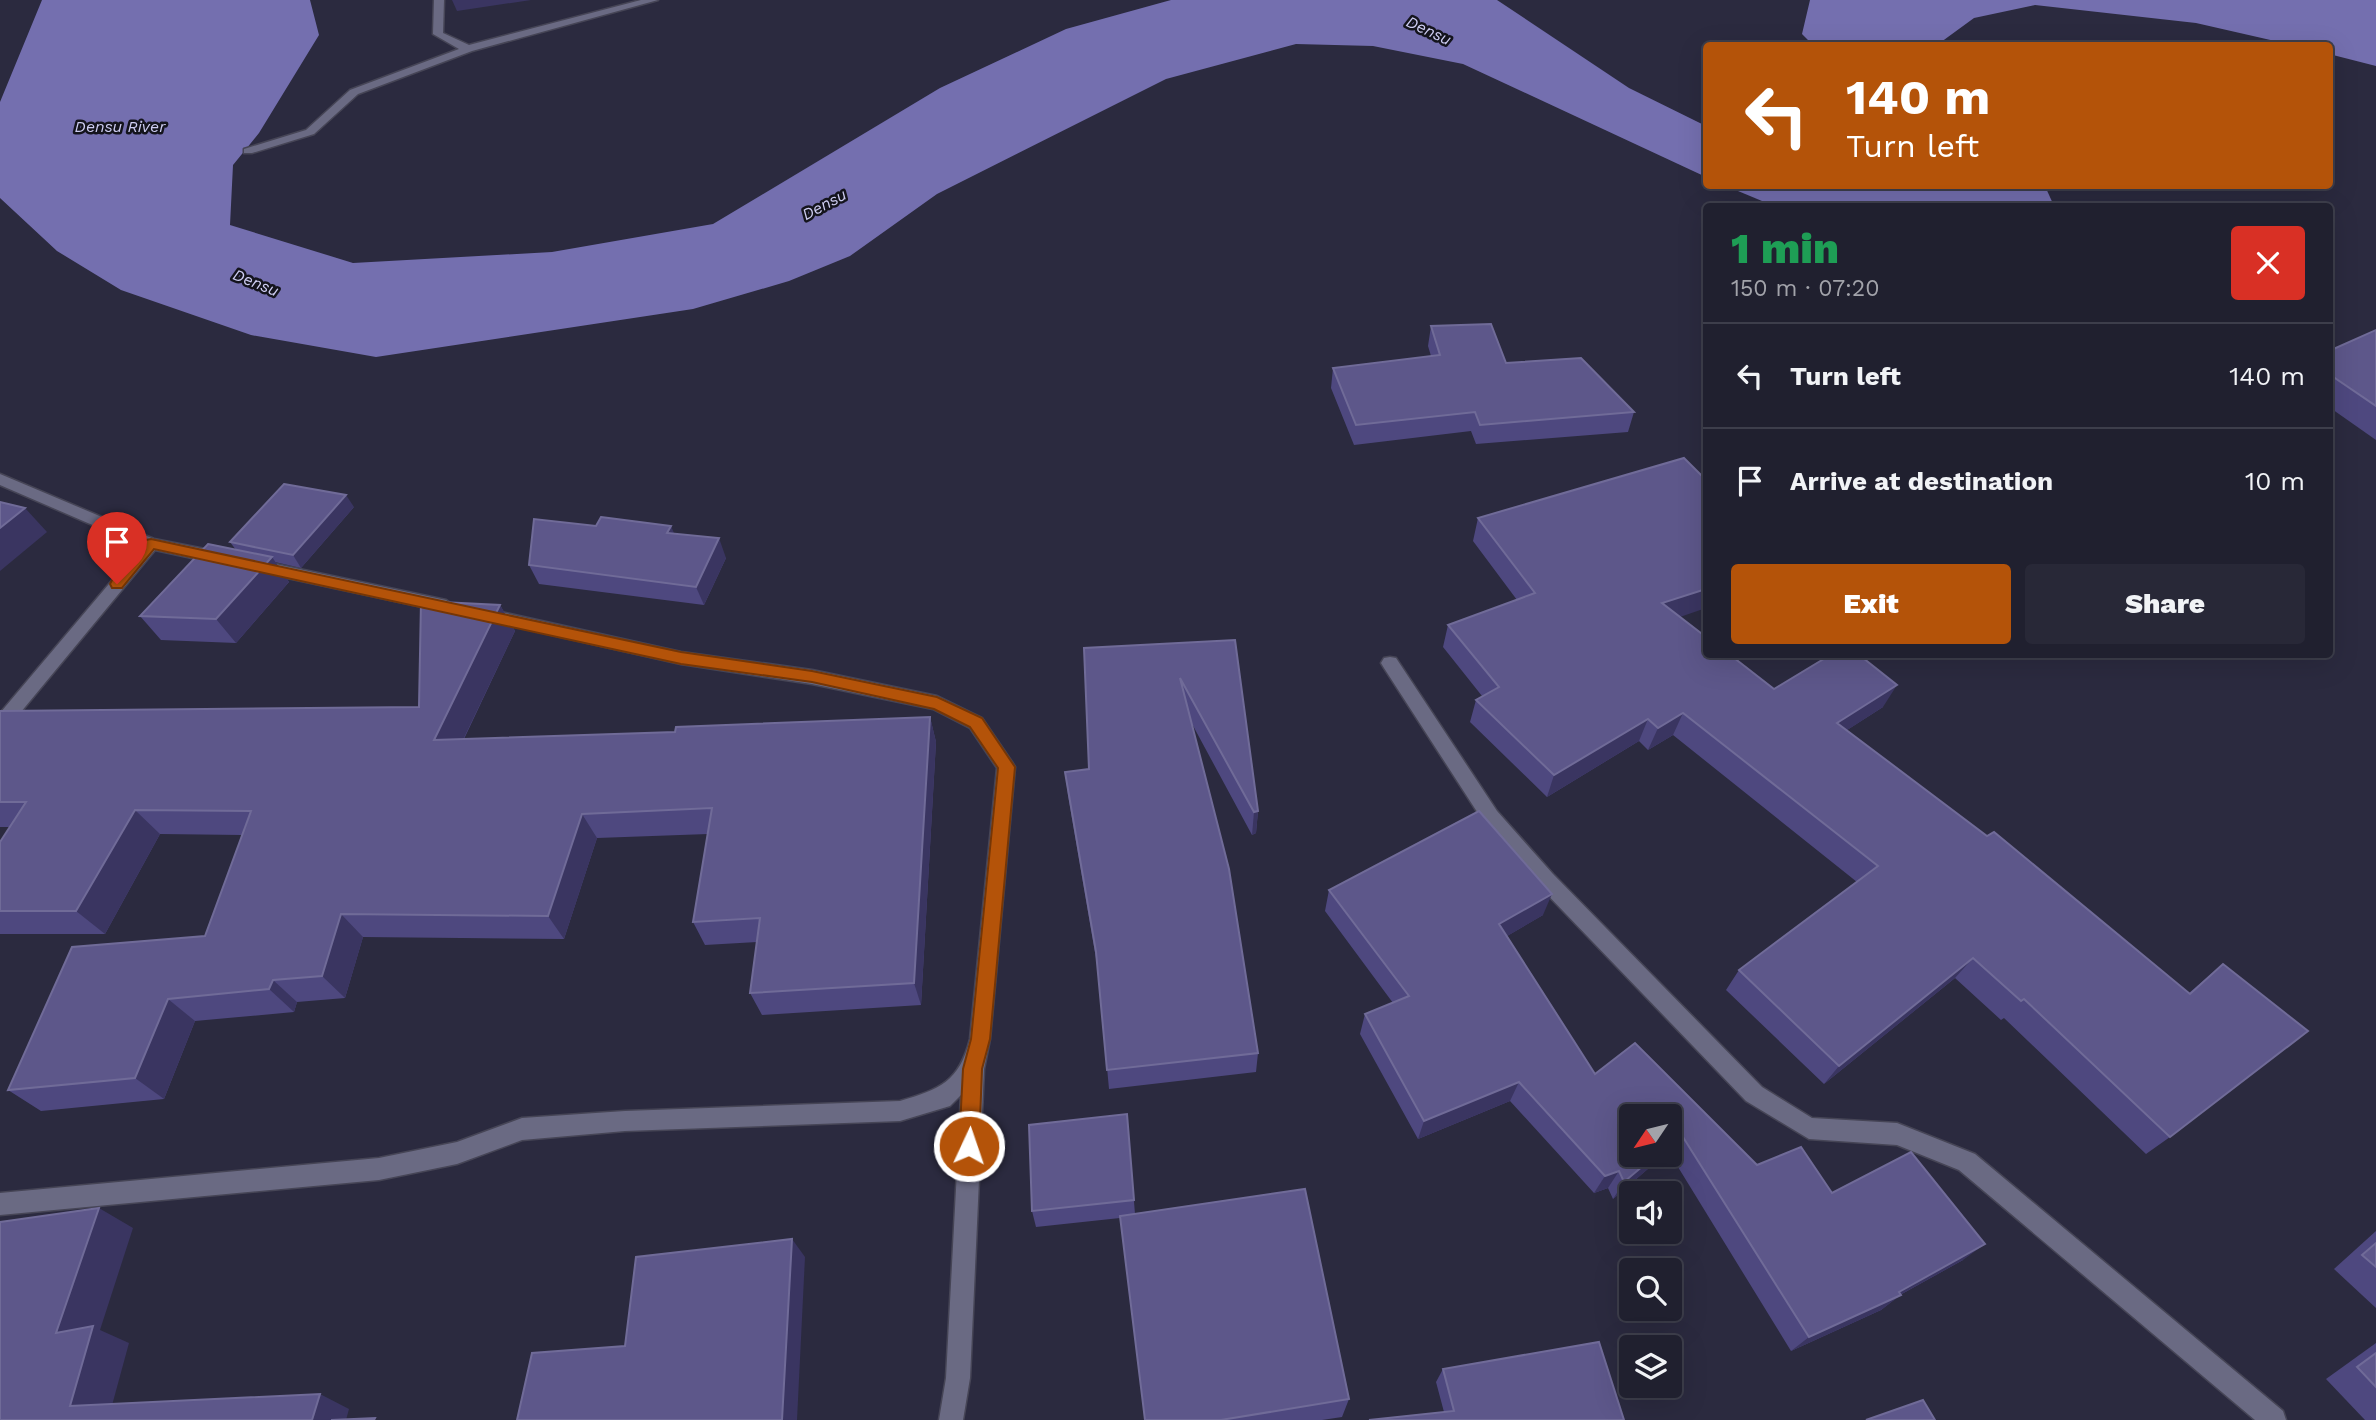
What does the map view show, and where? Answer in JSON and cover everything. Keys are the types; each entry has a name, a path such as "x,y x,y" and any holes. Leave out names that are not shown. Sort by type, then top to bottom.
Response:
{"street":[{"path":"439,0 438,34 468,49"},
{"path":"248,151 310,132 354,92 468,49 653,0"},
{"path":"0,479 151,544 681,658 812,677 937,703 976,723 1006,767 980,1039 972,1069 958,1378 951,1420"},
{"path":"0,725 151,544"},
{"path":"1390,663 1490,816 1546,880 1754,1094 1809,1128 1897,1134 1967,1163 2274,1420"},
{"path":"0,1204 379,1169 457,1153 522,1129 625,1121 900,1111 942,1100 972,1069"}],"water":[{"path":"42,0 310,0 319,35 259,133 233,165 230,225 353,263 552,252 713,224 940,88 1066,29 1171,0 1497,0 1629,88 1703,125 1703,176 1463,64 1373,46 1296,44 1166,79 937,194 850,256 789,281 693,309 376,357 251,335 121,290 57,251 0,198 0,102"},
{"path":"1810,0 2376,0 2376,66 2333,55 2333,42 2279,42 2196,23 2035,5 1974,18 1941,42 1810,42 1802,34"},
{"path":"1733,189 2046,189 2053,203 1767,203"}],"building":[{"path":"1491,324 1506,363 1581,358 1634,412 1480,425 1475,412 1356,425 1333,368 1440,355 1431,326"},
{"path":"2376,330 2376,406 2333,377 2333,349"},
{"path":"1684,458 1703,477 1703,590 1662,603 1703,635 1703,658 1734,658 1774,689 1825,658 1863,658 1897,685 1837,723 1987,836 1994,832 2190,994 2223,964 2308,1031 2170,1137 2024,999 2021,1001 1973,958 1839,1066 1739,970 1878,866 1683,713 1658,728 1648,719 1554,775 1476,700 1499,687 1448,625 1535,593 1478,518"},
{"path":"284,484 346,495 293,555 230,542"},
{"path":"0,502 25,508 0,528"},
{"path":"601,517 671,526 667,533 719,538 696,587 529,565 534,519 596,526"},
{"path":"208,544 272,557 216,619 140,616"},
{"path":"421,601 500,605 434,740 675,732 676,727 930,717 914,983 750,993 760,918 693,922 712,808 582,814 548,916 341,914 322,976 273,980 269,989 168,999 135,1078 8,1090 72,947 205,936 251,811 135,810 76,911 0,911 0,842 26,802 0,802 0,711 419,707"},
{"path":"1235,640 1258,811 1254,812 1180,678 1229,869 1258,1053 1107,1070 1096,952 1065,772 1089,769 1084,648"},
{"path":"1479,811 1552,894 1499,924 1595,1074 1635,1043 1757,1165 1801,1147 1832,1193 1911,1152 1985,1244 1899,1292 1901,1295 1809,1337 1682,1136 1682,1104 1619,1104 1619,1167 1642,1167 1625,1181 1619,1171 1605,1176 1519,1082 1424,1121 1365,1014 1409,996 1329,890"},
{"path":"1127,1114 1134,1200 1032,1211 1029,1125"},
{"path":"1305,1189 1349,1399 1221,1420 1145,1420 1120,1216"},
{"path":"99,1208 56,1333 93,1326 70,1406 320,1394 312,1420 0,1420 0,1222"},
{"path":"792,1239 782,1420 517,1420 532,1353 625,1346 636,1257"},
{"path":"2376,1243 2376,1267 2362,1255"},
{"path":"1599,1342 1624,1420 1369,1420 1454,1411 1443,1369"},
{"path":"2376,1353 2376,1387 2357,1367"},
{"path":"1923,1400 1935,1420 1866,1420"},
{"path":"375,1418 374,1420 331,1420"}],"route":[{"path":"117,584 151,544 681,658 812,677 937,703 976,723 1006,767 980,1039 972,1069 969,1146"}],"water label":[{"name":"Densu","path":"1429,30"},
{"name":"Densu River","path":"120,126"},
{"name":"Densu","path":"824,204"},
{"name":"Densu","path":"256,282"}]}
